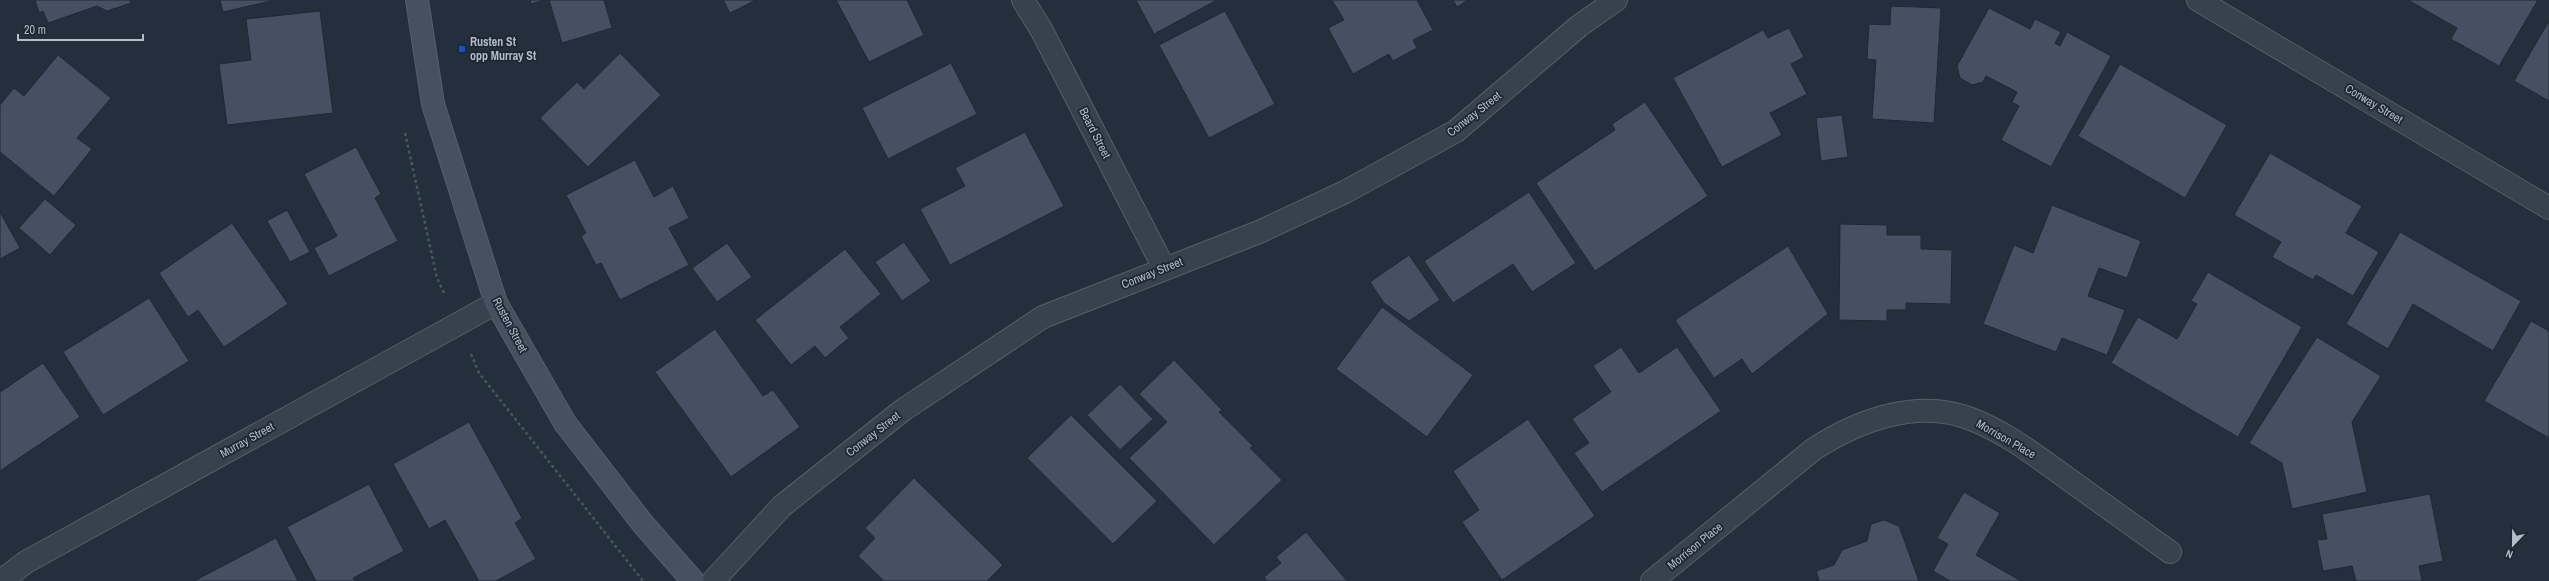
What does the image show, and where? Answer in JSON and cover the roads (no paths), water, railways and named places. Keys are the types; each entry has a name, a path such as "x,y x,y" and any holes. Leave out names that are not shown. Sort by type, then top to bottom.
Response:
{"street":[{"name":"Rusten Street","path":"417,0 433,104 496,303 565,423 643,524 693,581"},
{"name":"Beard Street","path":"1022,0 1042,31 1164,268"},
{"name":"Conway Street","path":"713,581 782,506 903,410 1043,317 1274,225 1345,192 1456,131 1579,26 1616,0"},
{"name":"Conway Street","path":"2198,0 2549,208"},
{"name":"Murray Street","path":"1,581 26,562 496,303"},
{"name":"Morrison Place","path":"1652,581 1814,449 1834,435 1855,425 1881,417 1929,411 1970,418 1997,431 2043,460 2170,552"}],"place":[{"name":"Rusten St opp Murray St","path":"462,49"}]}
